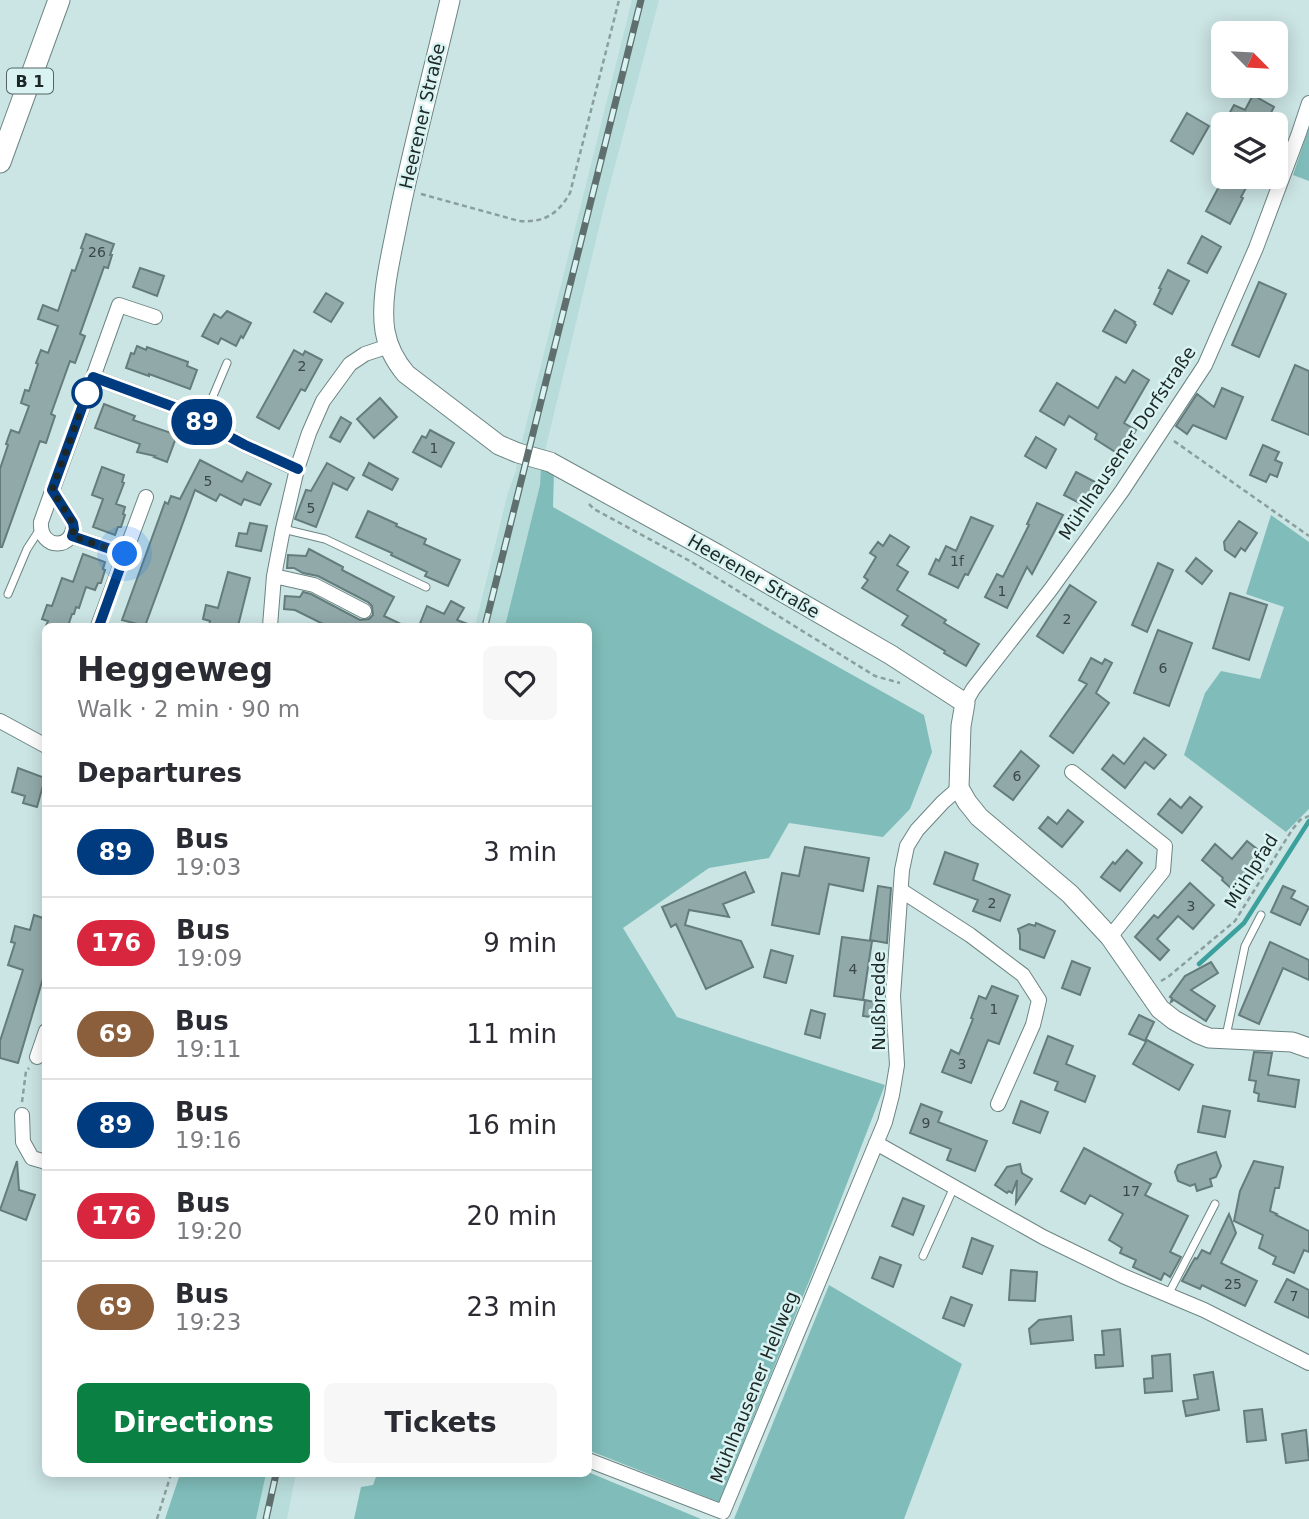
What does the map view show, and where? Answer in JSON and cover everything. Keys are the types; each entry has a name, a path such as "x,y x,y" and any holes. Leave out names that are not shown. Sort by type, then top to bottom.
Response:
{"main road":[{"name":"B 1","path":"0,162 59,0"}],"street":[{"name":"Heerener Straße","path":"450,0 404,189 388,275 385,329 388,346 397,363 406,374 499,445 550,462 657,520 891,655 965,703"},
{"name":"Mühlhausener Dorfstraße","path":"965,703 1122,491 1205,365 1256,248 1309,103"},
{"path":"52,490 73,523 72,536 63,542 51,543 42,535 41,522 52,490 119,305 155,317"},
{"path":"270,623 274,576 283,529 309,433 323,401 351,364 365,354 388,346"},
{"path":"93,377 174,407 245,445 298,469"},
{"path":"100,623 146,497"},
{"path":"72,536 125,554"},
{"path":"274,576 314,585 364,611"},
{"path":"965,703 961,726 959,788 967,802 979,817 1070,894 1110,937 1160,1009 1174,1020 1209,1038 1308,1045"},
{"path":"0,720 42,744"},
{"path":"1072,772 1165,846 1163,871 1110,937"},
{"name":"Nußbredde","path":"876,1143 885,1122 897,1065 893,996 902,870 908,846 917,830 959,788"},
{"path":"902,891 970,935 1023,975 1039,1000 1033,1025 998,1104"},
{"path":"37,1057 42,1043"},
{"path":"22,1115 23,1142 32,1158 42,1160"},
{"path":"876,1143 1043,1237 1123,1276 1204,1310 1309,1363"},
{"name":"Mühlhausener Hellweg","path":"592,1462 723,1512 876,1143"}],"lane":[{"path":"202,422 227,363"},
{"path":"8,594 27,549 40,529"},
{"path":"283,529 325,539 426,587"},
{"path":"1226,1040 1245,946 1261,915"},
{"path":"923,1256 955,1187"},
{"path":"1168,1295 1215,1204"}],"path":[{"path":"404,189 519,221 533,222 556,212 569,192 619,0"},
{"path":"1161,432 1309,536"},
{"path":"583,498 594,509 688,560 875,676 909,686"},
{"name":"Mühlpfad","path":"1145,989 1168,978 1235,920 1292,830 1300,820 1309,816"},
{"path":"22,1115 26,1071 37,1057"},
{"path":"157,1519 171,1477"}],"shaded area":[{"path":"632,0 659,0 605,203 545,451 521,445"},
{"path":"1309,127 1309,181 1293,175"},
{"path":"517,460 541,466 540,485 506,623 476,623 508,493"},
{"path":"541,466 554,472 553,507 924,715 932,752 910,809 883,837 789,823 769,858 709,868 623,928 677,1017 885,1085 719,1502 592,1452 592,623 506,623 540,485"},
{"path":"1271,515 1309,542 1309,809 1286,832 1184,755 1205,693 1221,671 1260,679 1284,607 1246,594"},
{"path":"829,1285 962,1364 904,1519 734,1519"},
{"path":"592,1474 701,1519 354,1519 361,1487 373,1485 376,1477 592,1477"},
{"path":"179,1477 265,1477 256,1519 165,1519"},
{"path":"265,1477 295,1477 287,1519 256,1519"}],"building":[{"path":"1251,98 1258,98 1274,107 1271,112 1230,112 1234,105 1245,110"},
{"path":"1187,113 1209,126 1193,154 1171,141"},
{"path":"1218,189 1245,189 1230,224 1206,211"},
{"path":"86,234 114,244 112,255 108,268 104,267 80,334 85,336 75,363 70,361 51,414 55,416 46,443 40,441 0,547 0,469 8,445 6,444 11,430 19,433 29,406 21,403 25,390 29,391 41,350 48,353 58,326 38,319 43,305 58,311 72,270 75,271 83,249 81,248"},
{"path":"1202,236 1221,247 1207,273 1188,263"},
{"path":"140,268 164,276 157,296 133,287"},
{"path":"1168,270 1189,281 1172,314 1154,304"},
{"path":"1259,282 1286,294 1259,357 1232,345"},
{"path":"326,293 343,303 331,322 314,312"},
{"path":"1115,310 1136,325 1126,343 1103,331"},
{"path":"227,311 251,323 236,346 221,338 218,344 202,336 214,314 221,318"},
{"path":"137,346 188,362 187,366 197,370 190,389 126,368 131,353 134,354"},
{"path":"294,350 303,355 305,351 322,360 305,391 301,389 279,429 257,417"},
{"path":"1295,365 1309,371 1309,435 1272,420"},
{"path":"1133,370 1149,380 1124,423 1136,430 1123,457 1095,439 1097,434 1069,416 1064,425 1040,411 1057,383 1098,408 1116,377 1125,383"},
{"path":"1222,388 1243,397 1226,439 1193,425 1187,434 1176,426 1197,394 1214,407"},
{"path":"380,398 397,417 374,438 357,419"},
{"path":"104,404 135,416 133,420 177,435 167,462 137,452 140,444 95,428"},
{"path":"341,417 351,423 340,442 330,437"},
{"path":"430,430 454,443 441,467 413,452 422,436 426,438"},
{"path":"1036,437 1056,449 1046,468 1025,456"},
{"path":"1263,445 1279,452 1275,460 1282,463 1277,477 1270,474 1266,482 1250,475"},
{"path":"200,460 242,482 247,472 271,484 260,505 244,499 241,505 220,494 216,501 195,490 146,623 122,620 165,502 168,504 171,496 180,499"},
{"path":"327,463 354,478 347,490 333,483 316,527 295,519 306,490 311,491"},
{"path":"369,463 398,479 392,490 363,475"},
{"path":"102,467 124,475 124,483 116,504 125,507 125,515 115,535 93,527 103,499 92,495"},
{"path":"1076,472 1097,483 1085,506 1064,495"},
{"path":"1037,503 1063,515 1032,574 1027,567 1007,608 985,597 997,574 1003,577"},
{"path":"368,511 426,539 424,544 460,560 448,586 425,576 427,572 391,555 392,553 356,537"},
{"path":"971,517 993,526 968,575 965,574 958,588 929,574 946,546 956,551"},
{"path":"1239,521 1257,533 1245,551 1241,548 1235,557 1225,550 1224,542"},
{"path":"250,523 267,526 261,551 236,546 239,533 247,534"},
{"path":"890,535 909,547 897,565 908,572 897,590 979,644 966,666 902,625 908,616 862,588 868,580 864,577 876,557 870,553 878,542 883,546"},
{"path":"309,549 394,597 384,616 399,623 321,623 295,610 284,609 285,596 300,597 303,592 360,620 369,619 373,615 372,606 368,602 318,576 287,568 288,555 306,556"},
{"path":"83,554 105,562 101,583 98,583 95,590 86,587 79,608 76,607 69,623 47,623 42,619 47,605 52,606 62,578 73,582"},
{"path":"1196,558 1212,571 1202,584 1186,571"},
{"path":"1158,563 1173,570 1147,632 1132,625"},
{"path":"228,572 250,578 239,623 210,623 203,619 206,605 218,608"},
{"path":"1070,585 1096,602 1063,653 1037,636"},
{"path":"1230,593 1267,605 1249,660 1213,648"},
{"path":"451,601 464,608 457,620 465,623 420,623 427,606 444,614"},
{"path":"1158,630 1192,643 1169,706 1134,693"},
{"path":"1091,658 1102,664 1105,659 1112,663 1096,693 1109,703 1073,753 1050,736 1087,684 1079,680"},
{"path":"1144,738 1166,755 1154,769 1145,762 1125,788 1102,769 1113,755 1124,764"},
{"path":"1021,751 1039,766 1013,800 994,786"},
{"path":"18,768 42,777 37,807 23,803 25,796 12,792"},
{"path":"1190,797 1202,807 1182,833 1158,814 1170,799 1181,808"},
{"path":"1068,810 1083,822 1062,847 1039,828 1048,817 1057,824"},
{"path":"1247,841 1262,853 1232,889 1202,860 1215,844 1232,859"},
{"path":"805,847 869,858 863,891 829,884 819,934 772,925 782,873 799,876"},
{"path":"1127,850 1142,863 1120,891 1101,877"},
{"path":"945,852 978,864 973,880 1010,895 1000,921 973,911 978,900 934,884"},
{"path":"745,872 754,892 723,904 729,917 689,910 685,925 741,941 753,967 706,989 676,924 671,927 662,907"},
{"path":"1190,883 1214,905 1193,929 1178,916 1157,939 1169,950 1160,960 1135,937 1154,915 1158,918"},
{"path":"878,886 891,888 887,943 870,940"},
{"path":"1283,886 1295,891 1291,898 1309,907 1300,925 1271,912"},
{"path":"34,915 42,918 42,982 18,1063 0,1058 0,1041 23,970 8,965 15,943 11,942 15,926 30,930"},
{"path":"1036,923 1055,931 1044,958 1020,949 1018,929 1029,924 1035,926"},
{"path":"842,937 872,941 863,1000 834,996"},
{"path":"1270,942 1309,960 1309,980 1283,968 1259,1024 1239,1015"},
{"path":"771,950 793,956 786,983 764,977"},
{"path":"1072,961 1090,968 1080,995 1062,988"},
{"path":"1211,962 1218,973 1191,990 1215,1006 1206,1021 1174,1000 1171,1002 1170,997 1185,976"},
{"path":"992,986 1018,996 999,1044 988,1040 971,1083 942,1072 951,1050 959,1054 979,996 986,999"},
{"path":"865,1000 879,1003 877,1018 863,1016"},
{"path":"811,1010 825,1014 820,1038 805,1034"},
{"path":"1139,1015 1154,1022 1145,1041 1129,1034"},
{"path":"1048,1036 1073,1046 1066,1064 1095,1076 1085,1102 1055,1090 1058,1082 1034,1073"},
{"path":"1147,1040 1193,1065 1179,1090 1133,1064"},
{"path":"1254,1052 1272,1053 1268,1075 1299,1080 1295,1107 1258,1101 1259,1094 1254,1092 1256,1081 1249,1080"},
{"path":"1021,1101 1048,1112 1040,1133 1013,1123"},
{"path":"921,1104 942,1112 938,1122 987,1141 975,1171 947,1160 951,1149 910,1133"},
{"path":"1203,1106 1230,1111 1225,1137 1198,1132"},
{"path":"1084,1148 1151,1184 1145,1195 1188,1216 1170,1252 1181,1257 1170,1277 1164,1273 1161,1280 1133,1267 1136,1260 1120,1253 1122,1248 1109,1240 1123,1214 1090,1195 1085,1204 1061,1191"},
{"path":"1216,1152 1221,1166 1216,1177 1210,1179 1212,1186 1197,1191 1195,1184 1190,1186 1178,1181 1175,1172 1178,1165"},
{"path":"17,1161 19,1190 35,1195 26,1220 0,1210"},
{"path":"1254,1161 1283,1167 1279,1188 1275,1188 1270,1211 1309,1231 1309,1252 1304,1250 1294,1273 1273,1264 1276,1257 1259,1248 1263,1235 1234,1221 1240,1191"},
{"path":"1020,1164 1022,1173 1032,1179 1016,1203 1017,1180 1012,1193 1007,1193 995,1185 1007,1167"},
{"path":"903,1198 924,1206 913,1235 892,1226"},
{"path":"1229,1214 1236,1233 1221,1263 1257,1281 1245,1306 1202,1285 1200,1289 1182,1281 1202,1250 1210,1254"},
{"path":"972,1238 993,1246 982,1274 963,1267"},
{"path":"880,1257 901,1265 893,1287 872,1278"},
{"path":"1011,1270 1037,1272 1035,1301 1009,1300"},
{"path":"1287,1279 1309,1290 1309,1318 1275,1302"},
{"path":"951,1297 972,1305 964,1326 943,1318"},
{"path":"1071,1316 1073,1340 1031,1344 1029,1329 1039,1320"},
{"path":"1120,1329 1123,1366 1096,1368 1095,1355 1104,1355 1102,1331"},
{"path":"1170,1354 1172,1391 1145,1393 1144,1379 1153,1378 1152,1356"},
{"path":"1213,1372 1219,1410 1186,1416 1183,1401 1198,1399 1194,1375"},
{"path":"1262,1409 1266,1440 1247,1442 1244,1411"},
{"path":"1306,1430 1309,1460 1286,1463 1282,1434"}],"waterway":[{"path":"1199,964 1244,923 1309,821"}],"railway":[{"path":"486,623 641,0"},
{"path":"266,1519 275,1477"}],"bus line":[{"name":"89","path":"100,623 125,554 72,536 73,523 52,490 93,377 174,407 245,445 298,469"}],"route":[{"path":"87,393 52,490 73,523 72,536 125,554"}]}
